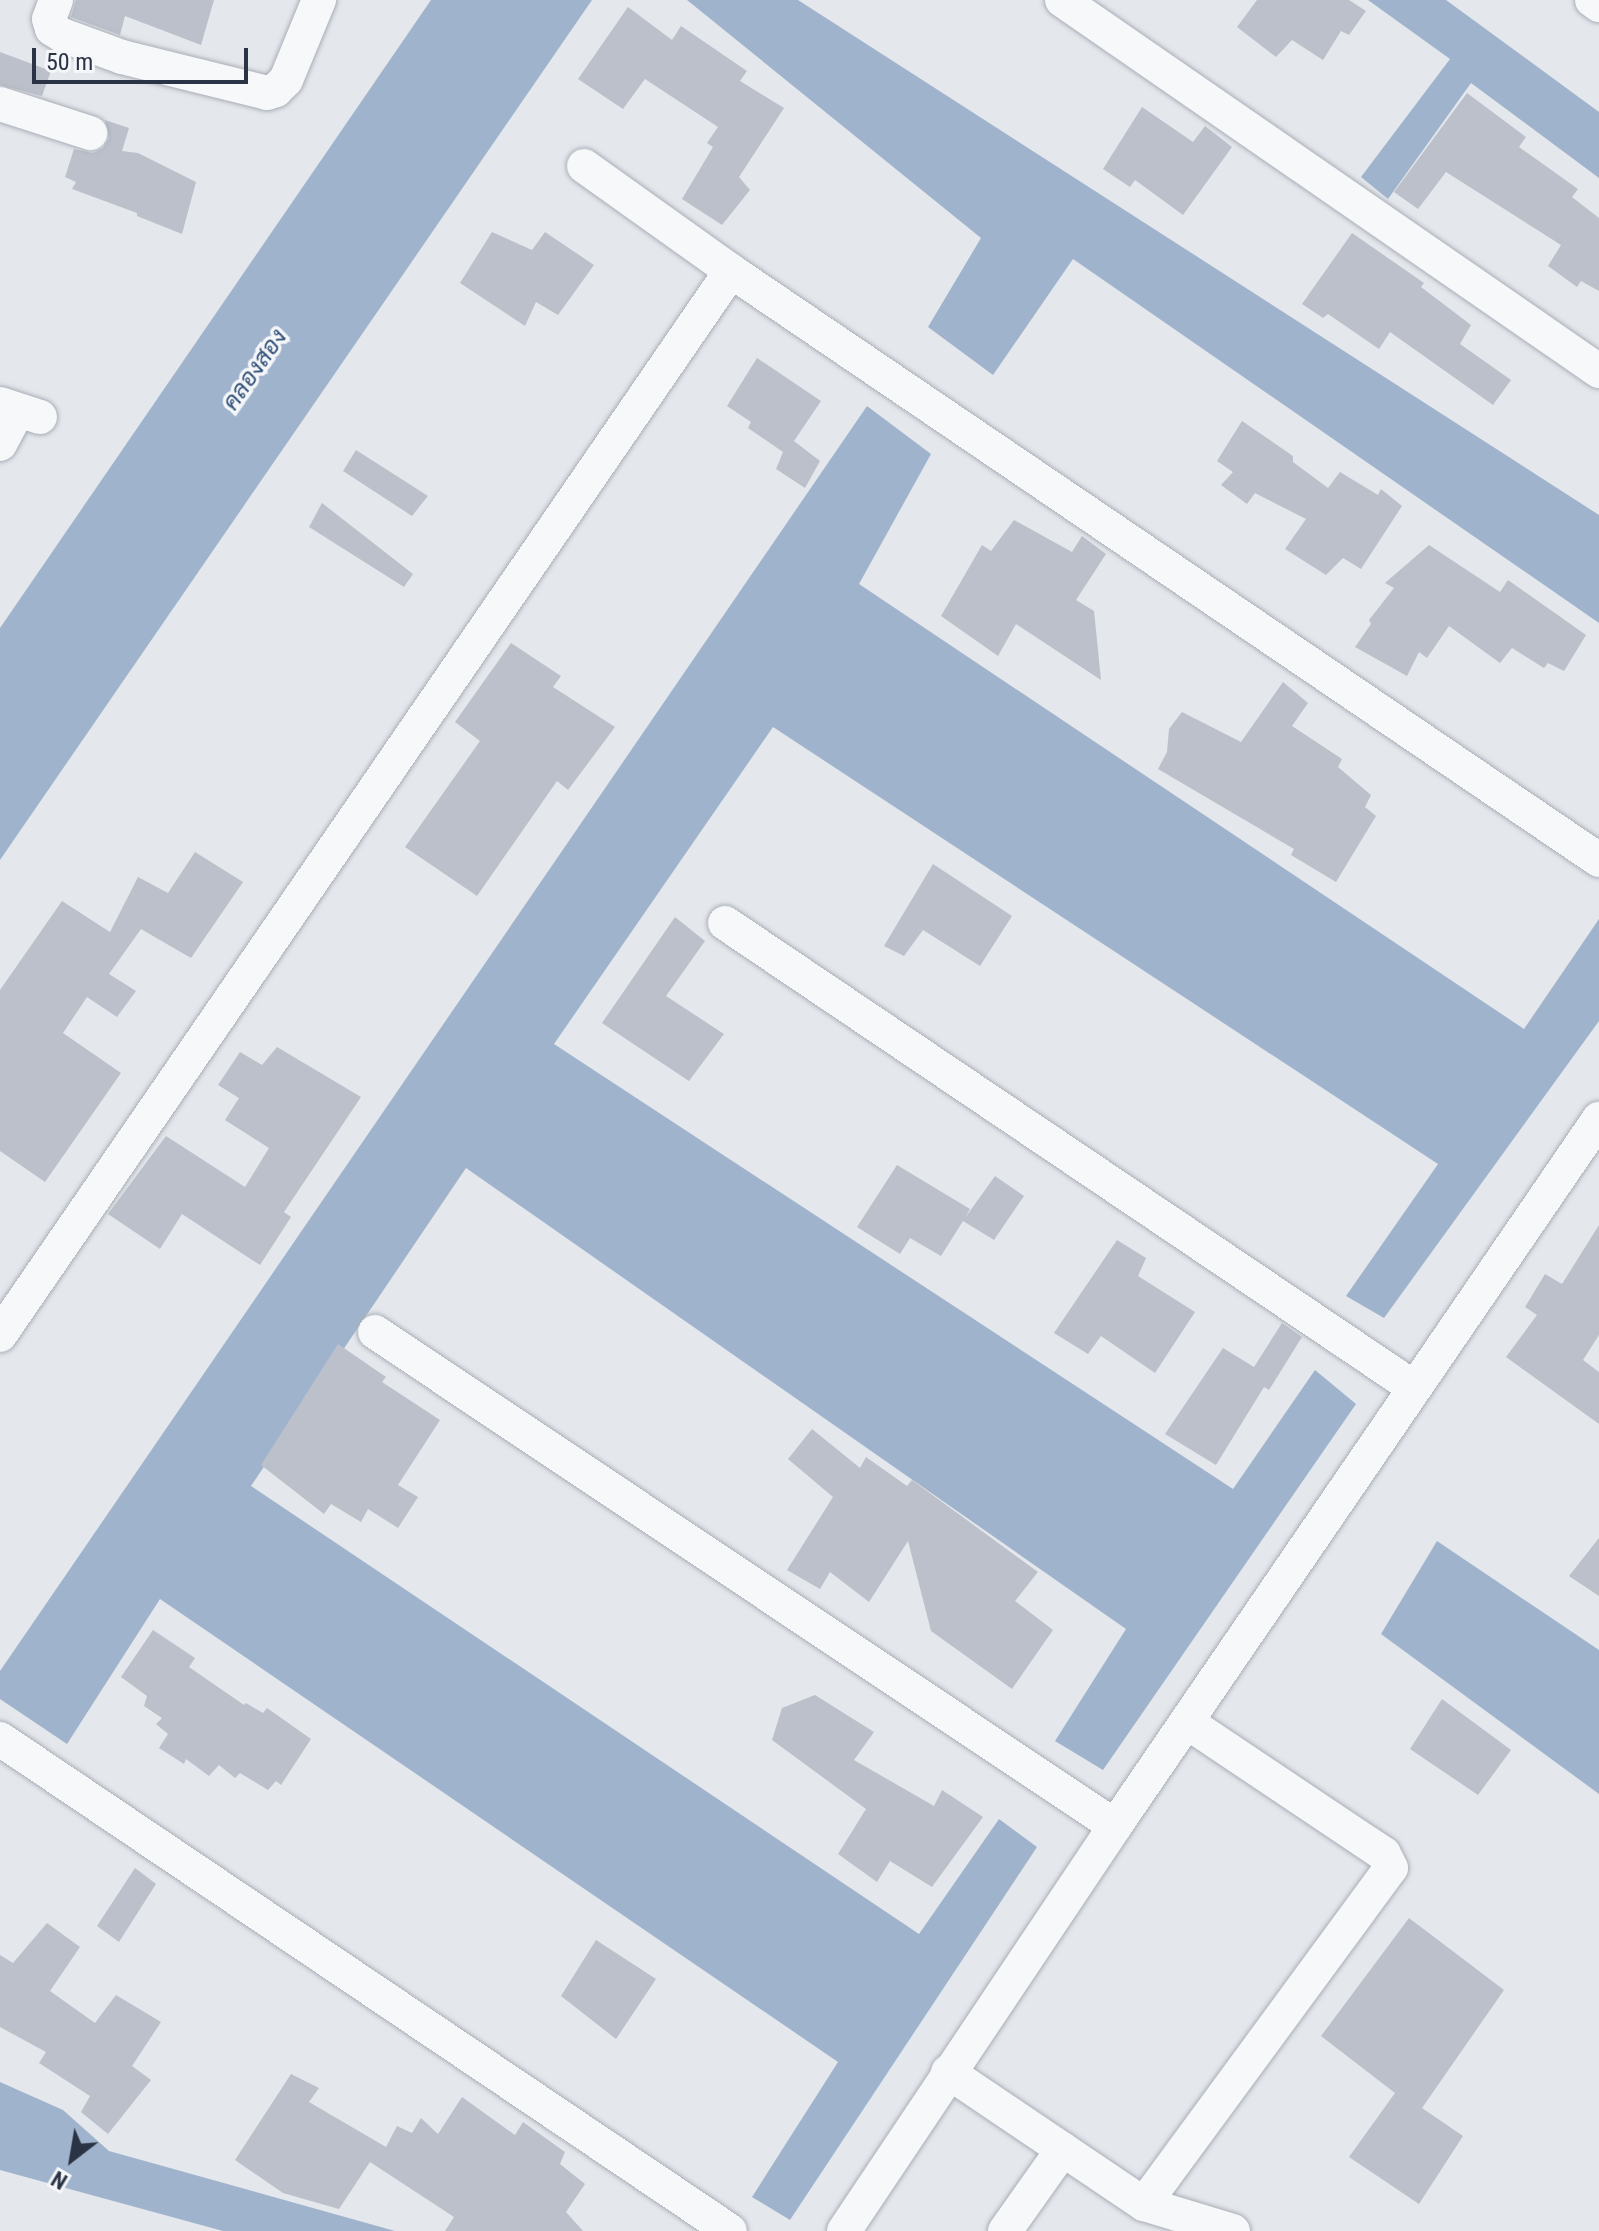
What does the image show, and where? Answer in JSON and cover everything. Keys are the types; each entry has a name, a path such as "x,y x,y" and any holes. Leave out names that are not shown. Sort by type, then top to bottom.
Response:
{"street":[{"path":"56,0 49,19 52,29 62,35 122,57 267,93 276,90 286,80 319,0"},
{"path":"1062,0 1599,371"},
{"path":"1592,0 1599,5"},
{"path":"0,104 90,133"},
{"path":"584,166 731,271 1599,860"},
{"path":"0,1335 731,271"},
{"path":"0,444 19,410"},
{"path":"725,923 1413,1387"},
{"path":"844,2231 948,2072 1413,1387 1599,1119"},
{"path":"375,1332 1115,1826"},
{"path":"1144,2204 1391,1868 1384,1854 1187,1722"},
{"path":"0,1739 730,2231"},
{"path":"948,2072 1144,2204 1233,2231"},
{"path":"1014,2227 1063,2149"}],"water":[{"name":"คลองสอง","path":"431,0 592,0 0,860 0,628"},
{"path":"687,0 798,0 1599,515 1599,623 1073,259 993,375 928,327 981,238"},
{"path":"1368,0 1446,0 1599,112 1599,178 1471,83 1388,199 1361,177 1450,59"},
{"path":"867,406 931,454 859,584 1524,1029 1599,919 1599,1021 1384,1318 1346,1296 1438,1164 773,727 554,1044 1233,1489 1315,1370 1356,1404 1103,1770 1055,1741 1126,1629 466,1168 251,1486 919,1934 999,1819 1037,1847 790,2220 752,2197 838,2062 160,1599 67,1744 0,1699 0,1671"},
{"path":"1437,1541 1599,1650 1599,1794 1381,1634"},
{"path":"0,2082 63,2110 109,2151 395,2231 223,2231 0,2170"}],"building":[{"path":"76,0 214,0 201,45 125,16 120,35 71,17"},
{"path":"1257,0 1349,0 1366,11 1349,35 1341,31 1323,60 1292,40 1276,57 1237,27"},
{"path":"628,7 672,40 681,26 747,71 740,81 784,108 739,177 750,190 722,225 682,199 713,147 707,143 718,127 645,79 623,109 578,79"},
{"path":"0,52 51,71 42,96 0,85"},
{"path":"1467,93 1526,137 1519,147 1578,189 1572,197 1599,218 1599,291 1581,281 1577,287 1548,266 1561,245 1446,172 1418,209 1394,192"},
{"path":"1142,107 1193,142 1205,126 1232,147 1183,215 1135,180 1130,187 1103,169"},
{"path":"105,120 129,128 122,151 138,153 196,182 182,234 72,189 76,182 65,177 74,149 93,153 103,148 109,138"},
{"path":"492,232 532,250 545,232 594,265 558,315 536,302 525,326 460,283"},
{"path":"1352,233 1424,283 1421,287 1471,325 1460,344 1511,380 1493,405 1390,332 1379,349 1328,314 1323,318 1302,304"},
{"path":"757,358 821,401 794,441 820,461 805,488 776,469 783,452 748,428 751,422 727,406"},
{"path":"1242,421 1293,456 1293,462 1328,488 1340,472 1378,495 1381,489 1402,506 1361,569 1343,558 1326,575 1285,549 1306,519 1255,493 1247,504 1221,485 1233,472 1217,461"},
{"path":"356,450 428,496 412,516 343,471"},
{"path":"322,503 413,574 404,587 309,527"},
{"path":"1014,520 1072,552 1082,536 1106,554 1076,600 1094,611 1101,680 1016,624 998,656 941,616 982,545 991,551"},
{"path":"1429,545 1500,592 1508,580 1586,635 1564,671 1548,663 1544,668 1512,648 1500,663 1449,626 1427,658 1419,652 1407,676 1355,647 1371,624 1369,620 1394,588 1385,583"},
{"path":"511,643 561,676 553,687 615,727 568,790 557,781 477,896 405,847 480,741 455,722"},
{"path":"1283,682 1308,703 1292,726 1342,759 1338,767 1371,795 1365,807 1376,816 1336,882 1291,855 1294,849 1158,769 1167,752 1169,729 1182,712 1241,742"},
{"path":"195,852 243,882 191,958 141,929 109,974 136,991 117,1017 87,997 63,1033 121,1073 45,1182 0,1151 0,990 62,901 110,932 138,877 168,893"},
{"path":"933,864 1012,916 980,966 923,930 904,956 884,946"},
{"path":"675,917 705,941 666,996 724,1034 689,1081 602,1023"},
{"path":"277,1047 361,1097 284,1212 291,1217 260,1265 182,1214 160,1249 108,1214 166,1136 245,1187 269,1148 225,1120 239,1098 218,1085 240,1052 262,1065"},
{"path":"897,1165 970,1209 965,1218 995,1176 1024,1196 994,1240 963,1221 941,1256 910,1238 900,1254 857,1227"},
{"path":"1599,1225 1599,1335 1583,1360 1599,1372 1599,1424 1506,1357 1537,1315 1525,1307 1545,1274 1562,1284"},
{"path":"1117,1240 1146,1258 1138,1276 1195,1312 1155,1373 1101,1336 1088,1354 1054,1333"},
{"path":"1282,1323 1302,1337 1269,1390 1264,1387 1216,1465 1165,1434 1223,1348 1254,1367"},
{"path":"338,1344 386,1377 382,1382 440,1420 398,1485 418,1497 398,1528 368,1509 361,1522 331,1504 324,1514 261,1465"},
{"path":"812,1429 860,1468 866,1457 907,1486 912,1480 1038,1572 1015,1601 1053,1630 1012,1689 931,1631 908,1541 869,1602 830,1572 820,1589 787,1570 833,1497 788,1459"},
{"path":"1599,1538 1599,1596 1569,1576"},
{"path":"153,1630 195,1658 189,1667 244,1705 246,1703 263,1713 267,1708 311,1739 281,1785 276,1781 268,1790 240,1773 235,1778 219,1765 209,1776 186,1759 184,1764 159,1748 168,1734 156,1724 162,1718 144,1706 147,1696 121,1677"},
{"path":"815,1695 874,1732 854,1760 934,1806 942,1790 983,1817 932,1887 890,1861 877,1882 838,1854 866,1809 772,1740 782,1708"},
{"path":"1442,1699 1511,1750 1478,1795 1410,1749"},
{"path":"135,1868 156,1884 119,1942 97,1926"},
{"path":"1409,1918 1504,1990 1422,2108 1463,2136 1419,2204 1349,2157 1395,2093 1321,2036"},
{"path":"47,1923 80,1947 50,1991 95,2023 116,1995 161,2022 132,2066 151,2080 108,2134 81,2112 90,2096 39,2063 46,2052 0,2027 0,1955 13,1963"},
{"path":"596,1940 656,1979 616,2039 561,1996"},
{"path":"291,2074 319,2088 309,2102 386,2147 397,2126 412,2133 421,2118 438,2134 462,2097 515,2135 523,2122 565,2152 560,2164 585,2184 566,2212 583,2231 445,2231 454,2217 370,2162 339,2209 283,2193 235,2160"}]}
